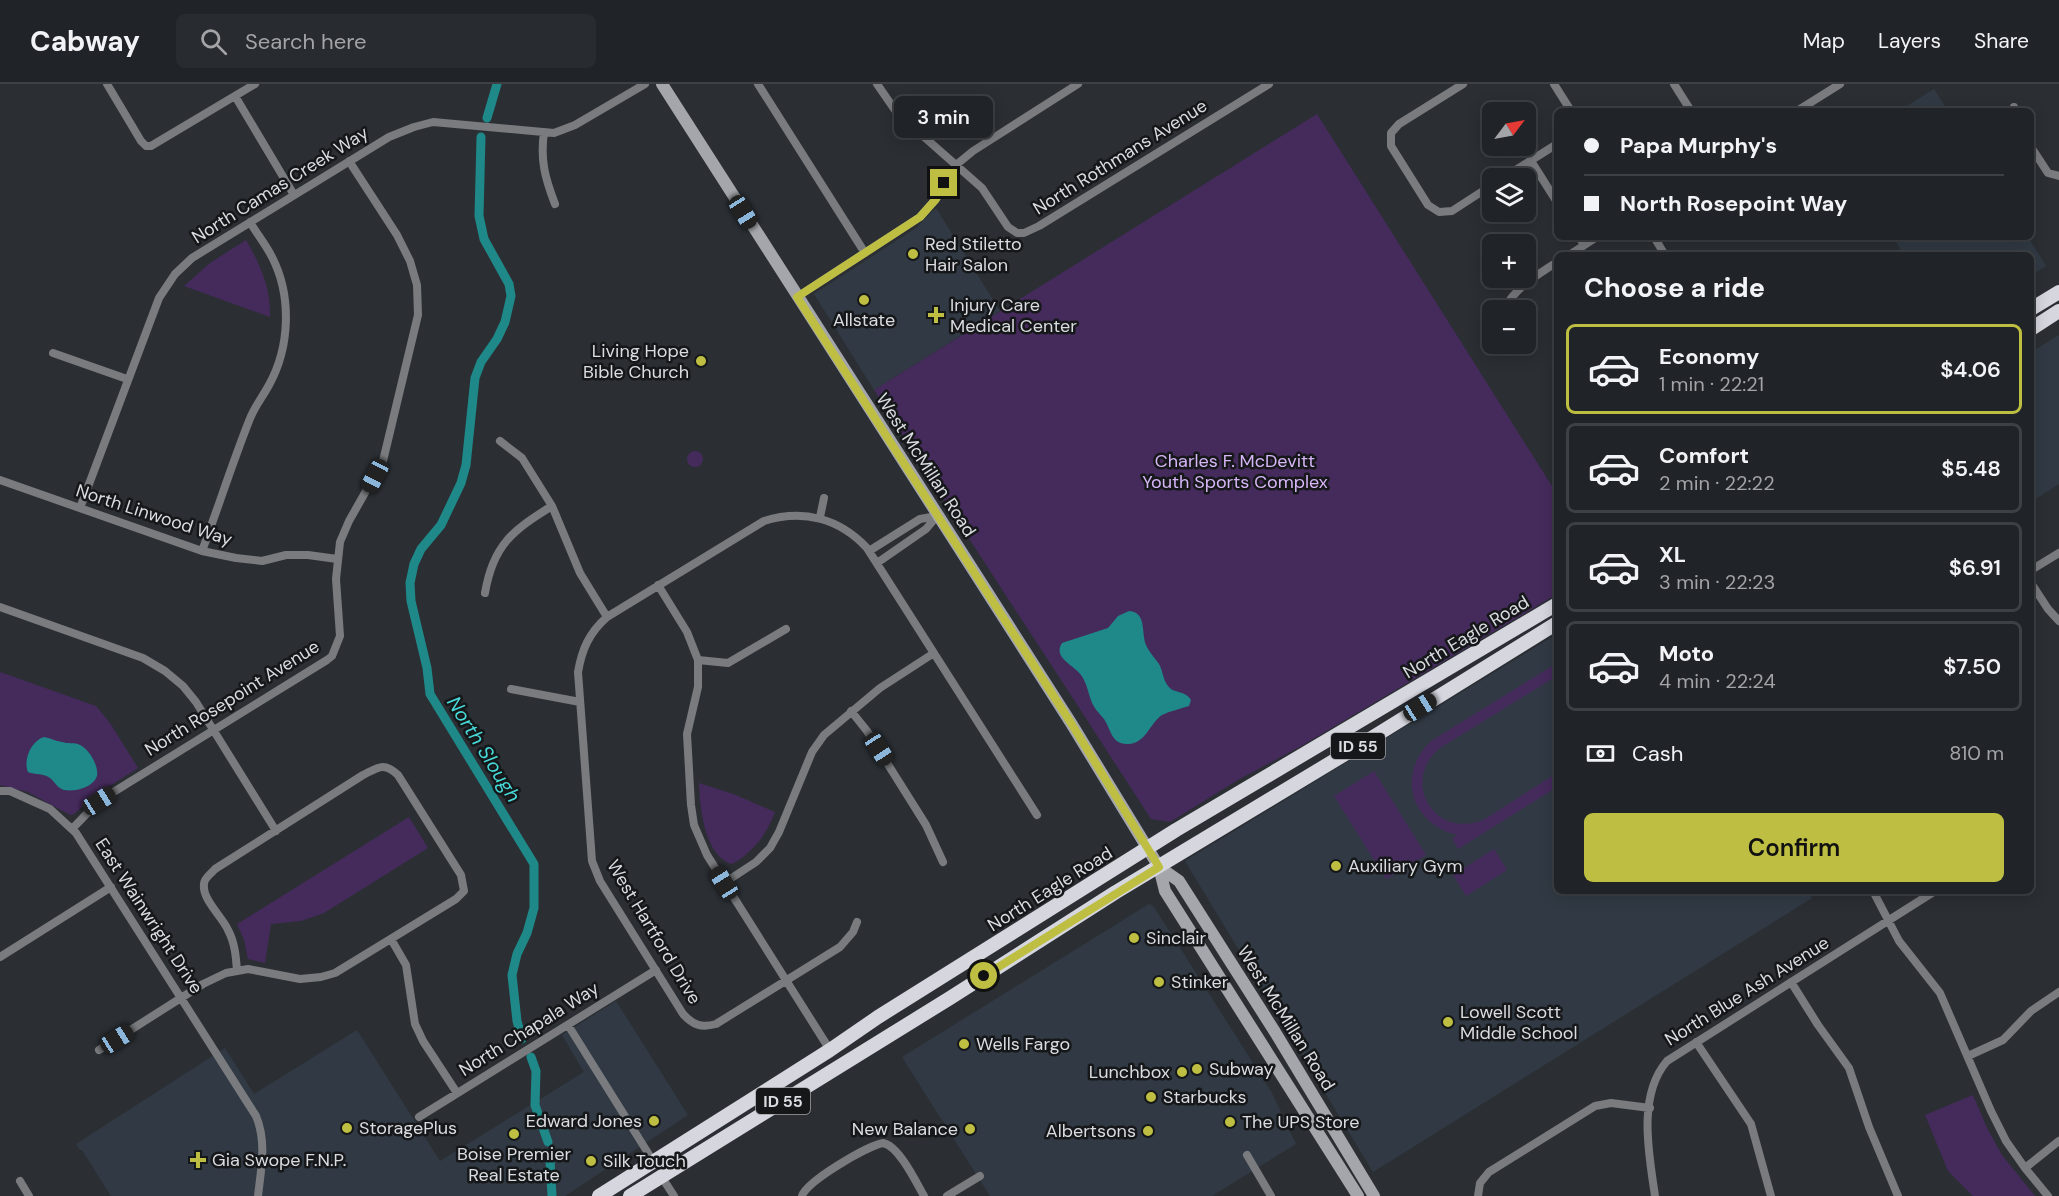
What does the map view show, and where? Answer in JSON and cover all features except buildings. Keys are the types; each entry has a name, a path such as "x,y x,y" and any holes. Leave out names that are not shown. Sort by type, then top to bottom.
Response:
{"highway":[{"path":"2034,307 2059,292"},
{"path":"2034,327 2059,311"},
{"name":"North Eagle Road","path":"599,1196 830,1050 878,1017 1147,849 1554,606"},
{"name":"North Eagle Road","path":"632,1195 1554,625"},
{"path":"662,1176 665,1167 679,1153 682,1143"},
{"path":"632,1195 650,1172 653,1161"}],"main road":[{"name":"West McMillan Road","path":"662,84 1071,723 1159,867 1165,891 1358,1196"},
{"name":"West McMillan Road","path":"1159,867 1179,881 1275,1032 1374,1196"},
{"path":"1355,1166 1354,1176 1365,1196"}],"street":[{"path":"107,84 146,146 156,145 255,84"},
{"name":"North Camas Creek Way","path":"80,508 159,298 175,274 192,258 389,137 414,127 433,122 554,133 574,125 645,84"},
{"path":"758,84 865,253"},
{"path":"877,84 897,113 956,165"},
{"path":"797,297 920,217 936,199 956,165 973,151 1078,84"},
{"name":"North Rothmans Avenue","path":"956,165 982,188 1008,227 1017,233 1030,231 1269,84"},
{"path":"1463,84 1399,124 1391,133 1391,146 1428,205 1439,213 1452,211 1482,192"},
{"path":"1674,84 1689,108"},
{"path":"1802,108 1840,84"},
{"path":"1555,85 1569,108"},
{"path":"235,96 294,195"},
{"path":"544,132 542,146 544,175 555,204"},
{"path":"1519,168 1554,146"},
{"path":"2034,152 2048,173 2059,176"},
{"name":"North Rosepoint Avenue","path":"72,829 99,801 332,656 340,636 341,626 336,579 340,542 348,521 383,460 418,315 417,285 410,261 397,235 350,161"},
{"path":"1531,161 1554,197"},
{"path":"202,551 240,442 255,404 273,376 286,336 282,282 272,258 250,222"},
{"path":"1581,240 1584,245"},
{"path":"1574,252 1592,240"},
{"path":"1509,300 1521,285 1554,264"},
{"path":"53,353 127,379"},
{"path":"500,441 522,458 552,506 580,573 607,617"},
{"name":"North Linwood Way","path":"0,480 202,551 262,561 286,555 337,559"},
{"path":"824,498 820,517 852,534 869,551 1037,815"},
{"path":"485,593 488,575 508,537 523,524 552,506"},
{"name":"West Hartford Drive","path":"786,981 716,1024 701,1026 683,1014 600,881 592,861 578,672 581,653 592,632 607,617 764,521 794,515 820,517"},
{"path":"869,551 920,519 937,516"},
{"path":"877,563 926,529 937,516"},
{"path":"2034,568 2059,553"},
{"path":"658,585 692,640 698,660 698,687 687,734 694,825 702,846 724,883 830,1050"},
{"path":"2034,588 2059,621"},
{"path":"0,606 115,647 165,670 196,702 276,831"},
{"path":"698,660 728,663 786,629"},
{"path":"724,883 756,862 770,848 779,832 812,752 824,735 880,688 934,653"},
{"path":"511,689 580,702"},
{"path":"851,711 867,730 926,825 943,862"},
{"path":"99,1050 203,984 226,973 237,971 248,969 300,979 335,973 456,899 464,891 461,875 398,775 390,768 383,766 363,775 215,869 205,879 203,886 207,896 228,928 235,950 237,971"},
{"name":"East Wainwright Drive","path":"0,790 10,791 51,809 76,833 182,998 256,1116 262,1130 258,1196"},
{"path":"0,957 111,887"},
{"path":"1874,894 1899,941 1941,993 1998,1126 2025,1168 2048,1196"},
{"name":"North Blue Ash Avenue","path":"1655,1196 1647,1136 1653,1087 1661,1068 1676,1054 1930,894"},
{"path":"786,981 840,947 853,932 857,922"},
{"path":"391,939 406,965 415,1024 423,1041 457,1093"},
{"name":"North Chapala Way","path":"419,1117 656,970"},
{"path":"1791,982 1849,1068 1869,1127 1898,1196"},
{"path":"1968,1056 2004,1040 2031,1011 2059,992"},
{"path":"568,1025 653,1161"},
{"path":"1696,1042 1751,1124 1771,1196"},
{"path":"1478,1196 1480,1183 1489,1172 1595,1106 1611,1103 1650,1108"},
{"path":"2025,1168 2059,1141"},
{"path":"802,1195 804,1190 820,1178 868,1148 888,1143 898,1154 924,1196"},
{"path":"1246,1155 1271,1196"},
{"path":"662,1176 674,1196"},
{"path":"947,1196 980,1176"},
{"path":"20,1181 29,1196"}],"shaded area":[{"path":"1934,89 1946,108 1904,108"},
{"path":"936,208 1000,311 874,390 814,294 916,228"},
{"path":"1895,240 2030,240 2046,266 2034,273 2034,252 1902,252"},
{"path":"2059,335 2059,484 2034,500 2034,350"},
{"name":"Lowell Scott Middle School","path":"1554,636 1554,894 1809,894 1812,898 1373,1172 1185,861"},
{"path":"1149,904 1154,907 1272,1093 1296,1144 1212,1196 990,1196 902,1057"},
{"path":"616,1001 688,1115 565,1196 111,1196 76,1144 225,1048 254,1094 357,1030 440,1161 584,1072 562,1035"}],"green space":[{"name":"Charles F. McDevitt Youth Sports Complex","path":"1317,114 1554,489 1554,596 1170,822 1151,819 874,390"},
{"path":"246,240 264,277 269,296 270,317 184,286 210,263"},
{"path":"695,451 701,453 703,459 701,465 695,467 689,465 687,459 689,453"},
{"path":"1554,665 1554,678 1440,748 1428,762 1423,777 1423,791 1429,804 1438,815 1452,822 1467,824 1485,819 1554,775 1554,789 1458,849 1452,839 1457,835 1441,829 1429,820 1419,809 1414,796 1412,782 1414,768 1420,754 1431,741"},
{"path":"0,672 96,706 110,723 138,768 97,794 70,815 28,792 0,785"},
{"path":"1374,771 1426,855 1386,879 1334,796"},
{"path":"699,783 733,794 775,812 759,841 734,863 731,864 722,859 709,841 702,817"},
{"path":"409,817 428,848 324,913 301,921 271,924 265,963 248,959 244,940 237,924"},
{"path":"1494,849 1507,870 1466,896 1453,875"},
{"path":"1973,1095 2002,1155 2035,1196 1973,1196 1948,1171 1925,1115"}],"water":[{"path":"1129,611 1139,615 1146,645 1159,664 1168,686 1191,700 1189,706 1162,715 1143,737 1127,744 1118,742 1112,735 1104,719 1093,705 1080,673 1062,658 1060,649 1062,643 1108,628 1118,616"},
{"path":"44,737 83,747 95,763 97,776 92,784 83,788 64,790 48,776 28,772 29,752 35,742"}],"waterway":[{"name":"North Slough","path":"487,118 497,84"},
{"name":"North Slough","path":"481,137 479,216 484,239 509,284 511,296 505,322 497,339 481,362 475,378 466,465 461,483 441,525 421,549 414,564 410,583 411,601 427,668 430,694 534,864 534,908 527,933 517,954 512,975 517,1021 522,1039"},
{"name":"North Slough","path":"531,1057 536,1071 535,1105 548,1142"},
{"name":"North Slough","path":"550,1160 552,1196"}],"place":[{"name":"Red Stiletto Hair Salon","path":"913,254"},
{"name":"Allstate","path":"864,300"},
{"name":"Injury Care Medical Center","path":"936,315"},
{"name":"Living Hope Bible Church","path":"701,361"},
{"name":"Auxiliary Gym","path":"1336,866"},
{"name":"Sinclair","path":"1134,938"},
{"name":"Stinker","path":"1159,982"},
{"name":"Lowell Scott Middle School","path":"1448,1022"},
{"name":"Wells Fargo","path":"964,1044"},
{"name":"Subway","path":"1197,1069"},
{"name":"Lunchbox","path":"1182,1072"},
{"name":"Starbucks","path":"1151,1097"},
{"name":"Edward Jones","path":"654,1121"},
{"name":"The UPS Store","path":"1230,1122"},
{"name":"StoragePlus","path":"347,1128"},
{"name":"New Balance","path":"970,1129"},
{"name":"Albertsons","path":"1148,1131"},
{"name":"Boise Premier Real Estate","path":"514,1134"},
{"name":"Gia Swope F.N.P.","path":"198,1160"},
{"name":"Silk Touch","path":"591,1161"}],"route":[{"path":"944,183 936,199 920,217 797,297 1071,723 1159,867 984,976"}]}
